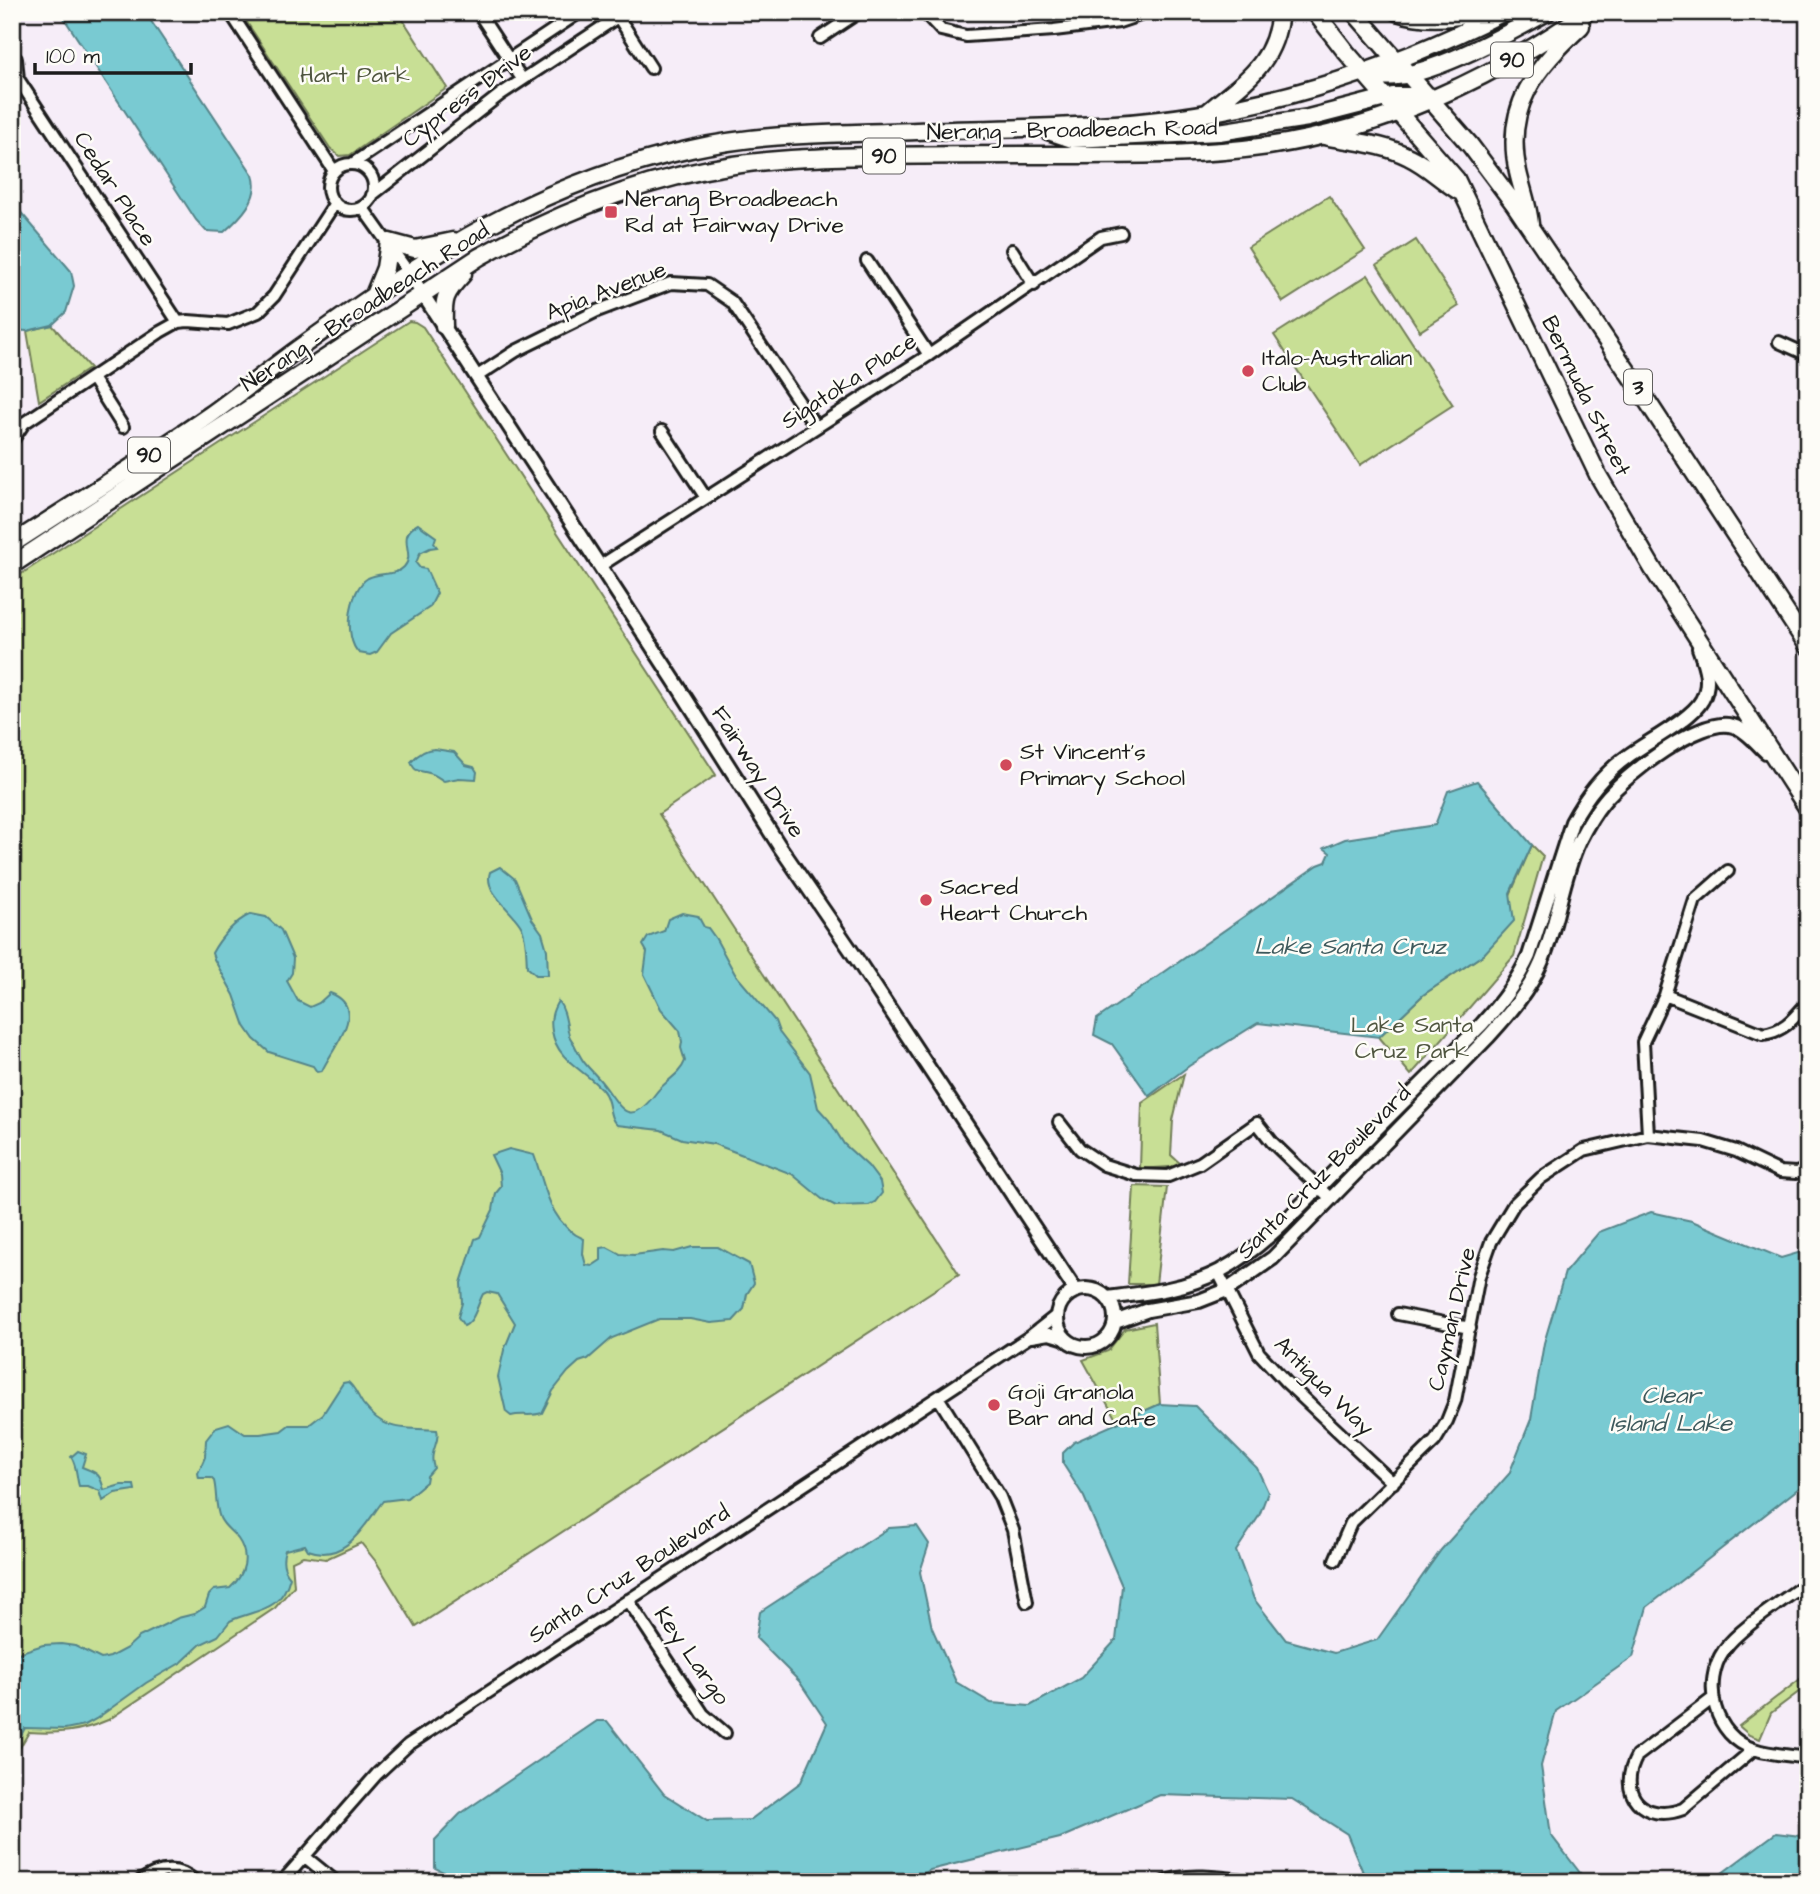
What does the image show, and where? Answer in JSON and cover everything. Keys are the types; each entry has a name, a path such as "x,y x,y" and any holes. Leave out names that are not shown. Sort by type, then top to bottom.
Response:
{"main road":[{"path":"1206,113 1257,70 1272,47 1280,12"},
{"name":"Bermuda Street","path":"1315,12 1446,166 1465,194 1591,463 1693,634 1717,666 1808,810"},
{"name":"Bermuda Street","path":"1354,12 1485,163 1634,381 1808,646"},
{"path":"1396,12 1429,19 1479,12"},
{"name":"90","path":"1206,113 1295,93 1364,72 1463,32 1504,12"},
{"path":"1364,72 1387,77 1409,75 1462,54 1547,12"},
{"name":"90","path":"1399,112 1508,62 1587,12"},
{"path":"1531,229 1528,200 1516,156 1518,114 1540,66 1596,12"},
{"path":"1037,127 1072,139 1219,132 1308,118 1387,98 1430,98"},
{"name":"Nerang - Broadbeach Road","path":"12,565 479,257 537,226 648,184 733,165 799,157 1193,154 1269,146 1321,135 1399,112"},
{"name":"Nerang - Broadbeach Road","path":"12,544 213,412 303,345 408,273 523,205 582,180 704,146 799,134 1116,124 1206,113"},
{"path":"1321,135 1396,150 1424,165 1465,194"},
{"path":"373,298 385,268 389,242 415,249 462,239"},
{"path":"444,326 443,308 447,290 479,257"}],"street":[{"path":"230,12 334,171"},
{"path":"478,12 522,79"},
{"name":"Cypress Drive","path":"352,164 580,12"},
{"path":"820,38 859,12"},
{"path":"924,12 940,30 966,36 1119,22 1149,12"},
{"path":"619,14 651,68"},
{"name":"Cypress Drive","path":"372,195 522,79 619,14"},
{"name":"Cedar Place","path":"12,56 16,59 15,77 178,322"},
{"path":"352,164 364,168 370,174 374,187 372,195 362,207 348,210 330,197 328,185 334,171 352,164"},
{"path":"13,438 24,423 178,322 228,324 258,312 274,296 335,203"},
{"path":"362,207 389,242 408,273"},
{"name":"Sigatoka Place","path":"600,566 929,355 1101,237 1121,233"},
{"path":"1012,250 1034,285"},
{"path":"867,261 929,355"},
{"name":"Fairway Drive","path":"408,273 773,837 1076,1291"},
{"name":"Apia Avenue","path":"476,377 516,351 597,311 671,283 707,285 732,302 816,427"},
{"path":"1779,342 1808,355"},
{"path":"92,378 123,427"},
{"path":"662,431 706,498"},
{"name":"Santa Cruz Boulevard","path":"1107,1298 1177,1289 1218,1272 1261,1242 1482,1024 1512,988 1529,956 1572,822 1592,790 1625,758 1691,713 1704,698 1707,673 1693,634"},
{"path":"1645,744 1664,737 1702,714 1706,720 1700,730"},
{"name":"Santa Cruz Boulevard","path":"1115,1322 1148,1310 1199,1301 1227,1290 1273,1258 1489,1037 1520,1000 1541,963 1578,843 1605,800 1622,783 1652,759 1700,730 1717,725 1737,727 1777,762"},
{"path":"1592,790 1605,800"},
{"path":"1648,1135 1643,1042 1664,995 1695,900 1728,871"},
{"path":"1664,995 1763,1034 1778,1032 1808,1002"},
{"path":"1059,1122 1080,1149 1104,1166 1136,1175 1168,1176 1200,1163 1257,1124 1330,1198"},
{"name":"Cayman Drive","path":"1335,1560 1352,1523 1435,1441 1447,1421 1455,1401 1479,1276 1491,1242 1514,1204 1541,1178 1584,1150 1648,1135 1703,1141 1736,1151 1780,1172 1796,1173 1808,1168"},
{"name":"Antigua Way","path":"1218,1272 1259,1353 1393,1483"},
{"path":"1028,1337 1049,1334 1081,1347 1098,1345 1110,1335 1115,1322 1114,1308 1107,1298 1093,1290 1076,1291 1064,1300 1057,1315 1059,1328 1066,1339"},
{"path":"1398,1314 1470,1328"},
{"name":"Santa Cruz Boulevard","path":"282,1882 377,1774 408,1745 938,1397 1057,1315"},
{"path":"938,1397 1000,1497 1013,1530 1027,1602"},
{"path":"1808,1582 1735,1637 1724,1649 1712,1680 1712,1699 1723,1725 1735,1738 1754,1749 1808,1758"},
{"name":"Key Largo","path":"628,1600 703,1714 725,1733"},
{"path":"1712,1699 1637,1756 1630,1768 1629,1784 1642,1808 1658,1815 1683,1809 1754,1749"},
{"path":"304,1857 335,1882"},
{"path":"139,1882 170,1869 187,1874 196,1882"},
{"path":"1164,1882 1170,1878 1212,1877 1259,1882"}],"green space":[{"name":"Hart Park","path":"240,12 398,12 447,88 350,155 339,156 330,148"},
{"path":"1329,196 1365,250 1283,302 1248,247"},
{"path":"1416,240 1459,306 1420,331 1377,265"},
{"path":"1368,275 1453,405 1360,465 1274,335"},
{"path":"409,321 423,327 716,775 659,814 959,1274 416,1627 377,1563 361,1543 326,1559 303,1556 292,1561 294,1586 275,1608 108,1720 69,1731 29,1732 12,1761 12,580"},
{"path":"52,325 90,368 39,401 27,331"},
{"name":"Lake Santa Cruz Park","path":"1532,845 1543,856 1514,956 1411,1075 1379,1037 1423,995 1484,954"},
{"path":"1184,1074 1173,1120 1171,1155 1183,1166 1140,1169 1142,1103"},
{"path":"1134,1186 1167,1187 1156,1284 1128,1284"},
{"path":"1154,1323 1160,1404 1118,1423 1083,1360 1108,1351 1125,1329"},
{"path":"1808,1673 1808,1685 1771,1713 1760,1739 1749,1735 1739,1726"}],"water":[{"path":"60,12 145,12 253,175 254,192 248,207 224,232 206,231 196,220"},
{"path":"12,202 71,271 74,286 66,312 52,325 27,331 12,330"},
{"path":"418,524 436,537 434,543 437,547 420,553 416,563 420,568 426,569 437,593 430,607 391,633 377,652 370,655 359,653 354,646 350,626 356,592 368,578 397,572 404,567 408,556 406,540 411,529"},
{"path":"435,749 454,752 466,765 474,767 477,772 476,779 444,781 414,768 411,762 416,757"},
{"name":"Lake Santa Cruz","path":"1477,781 1532,845 1510,893 1514,921 1484,954 1423,995 1379,1037 1258,1023 1189,1066 1149,1096 1112,1044 1094,1035 1097,1019 1326,862 1330,853 1324,848 1345,839 1435,825 1448,791"},
{"path":"500,867 515,879 532,919 542,933 547,950 548,975 536,975 527,967 526,942 522,928 491,887 490,872"},
{"path":"682,913 698,916 704,927 708,928 735,974 775,1021 779,1032 810,1073 818,1108 844,1144 868,1166 880,1182 882,1193 875,1202 869,1205 836,1206 822,1199 792,1174 714,1144 682,1139 661,1130 617,1125 603,1091 560,1050 555,1042 551,1023 558,1001 564,1013 569,1036 583,1060 618,1105 630,1112 646,1105 680,1070 685,1061 680,1031 661,1009 644,974 647,952 643,945 648,937 664,931 668,919"},
{"path":"251,914 266,917 281,930 293,958 292,973 287,981 298,1001 310,1007 330,993 342,1000 347,1009 348,1019 344,1030 322,1071 317,1072 313,1066 269,1052 254,1039 245,1026 234,995 214,959 212,953 224,936 234,925"},
{"path":"509,1149 534,1155 545,1191 556,1214 563,1224 584,1239 583,1254 586,1265 592,1266 601,1260 601,1248 607,1247 620,1254 634,1255 674,1252 692,1247 718,1247 749,1264 754,1283 747,1294 744,1309 733,1321 711,1323 690,1319 659,1319 612,1338 568,1372 553,1391 542,1413 511,1416 506,1412 498,1377 504,1350 515,1323 497,1294 487,1292 483,1294 468,1324 464,1326 458,1317 462,1303 461,1283 475,1239 480,1237 493,1210 496,1193 501,1187 500,1174 491,1155"},
{"name":"Clear Island Lake","path":"1651,1212 1692,1221 1781,1258 1808,1250 1808,1481 1647,1607 1633,1657 1556,1711 1541,1766 1551,1835 1587,1882 1367,1882 1347,1834 1292,1799 1160,1795 1060,1838 930,1870 911,1882 463,1882 435,1868 435,1840 460,1814 597,1721 607,1721 664,1794 707,1821 750,1820 801,1782 827,1723 799,1681 756,1638 760,1612 889,1528 917,1526 929,1544 920,1572 932,1628 956,1682 991,1703 1030,1706 1081,1678 1116,1640 1122,1586 1084,1497 1063,1464 1063,1453 1074,1442 1160,1404 1195,1406 1257,1468 1268,1492 1259,1516 1236,1551 1254,1599 1286,1640 1334,1653 1377,1640 1441,1550 1509,1474 1531,1419 1544,1343 1565,1272 1599,1232"},
{"path":"348,1382 371,1414 388,1425 437,1430 432,1457 434,1468 427,1476 426,1482 407,1498 383,1501 353,1540 333,1552 308,1550 305,1545 285,1550 284,1564 290,1577 286,1589 274,1604 230,1621 218,1636 201,1644 182,1662 85,1725 65,1729 25,1728 12,1752 12,1655 43,1645 61,1644 75,1646 101,1659 110,1657 127,1648 139,1637 178,1618 194,1614 205,1607 214,1590 230,1588 239,1577 245,1559 242,1545 220,1518 214,1481 211,1478 199,1478 198,1473 205,1457 206,1440 216,1427 229,1423 245,1434 260,1434 281,1431 289,1425 309,1425 323,1414 343,1383"},
{"path":"78,1451 86,1454 82,1467 97,1474 104,1490 121,1485 134,1485 135,1490 115,1493 103,1501 100,1491 79,1486 71,1457"},
{"path":"1776,1833 1808,1837 1808,1882 1710,1882"}],"place":[{"name":"Nerang Broadbeach Rd at Fairway Drive","path":"611,212"},
{"name":"Italo-Australian Club","path":"1248,371"},
{"name":"St Vincent's Primary School","path":"1006,765"},
{"name":"Sacred Heart Church","path":"926,900"},
{"name":"Goji Granola Bar and Cafe","path":"994,1405"}]}
